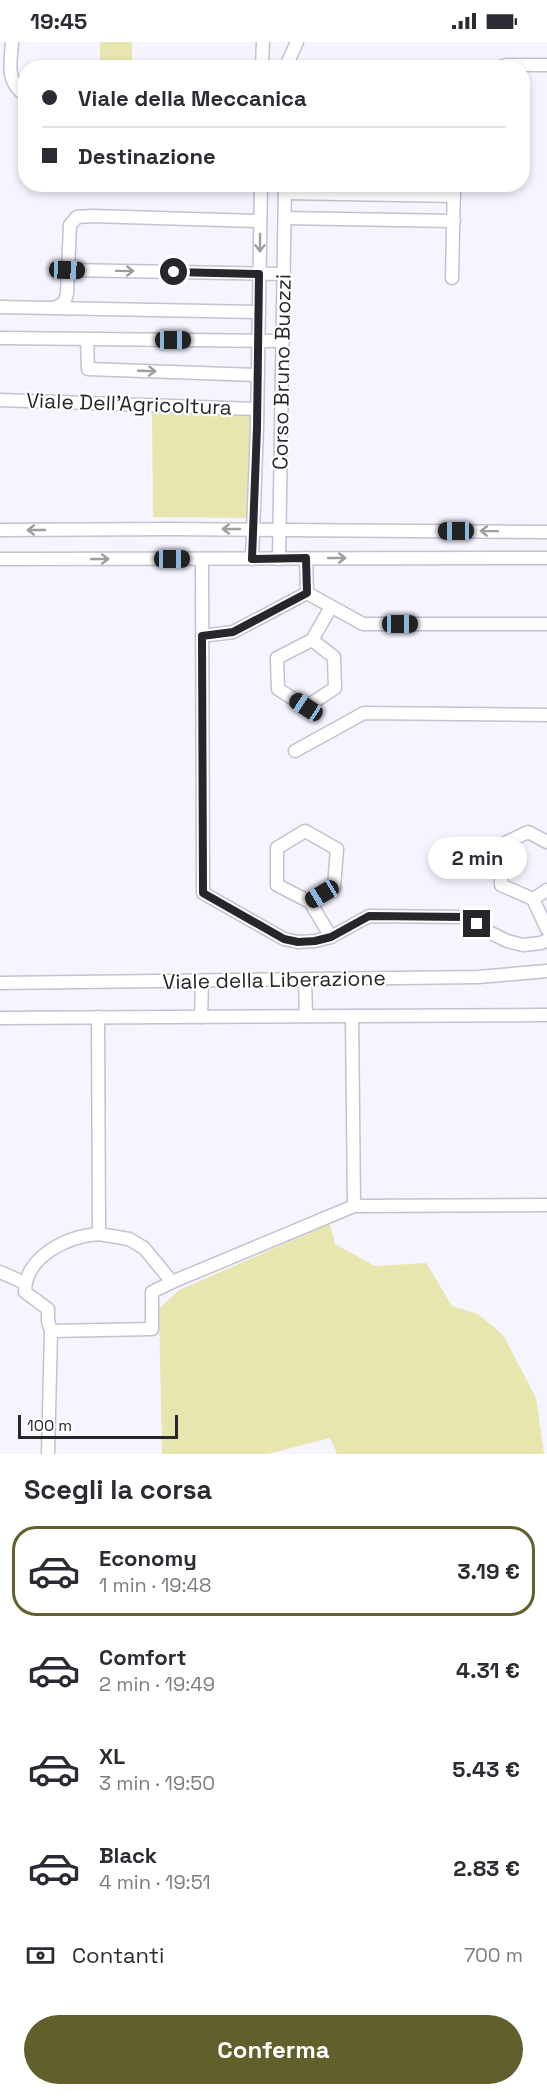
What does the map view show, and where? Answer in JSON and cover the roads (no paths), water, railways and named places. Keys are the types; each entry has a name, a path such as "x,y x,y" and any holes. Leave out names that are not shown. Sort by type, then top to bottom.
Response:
{"street":[{"path":"12,42 10,75 13,85 18,89"},
{"path":"262,60 263,42"},
{"path":"289,60 297,42"},
{"path":"530,65 547,65"},
{"name":"Corso Bruno Buozzi","path":"252,559 261,192"},
{"name":"Corso Bruno Buozzi","path":"279,559 285,192"},
{"path":"452,278 454,192"},
{"path":"54,308 64,303 70,225 77,217 260,221"},
{"path":"285,218 454,221"},
{"path":"67,270 284,274"},
{"path":"0,307 259,312"},
{"path":"0,338 283,340"},
{"path":"87,340 88,369 258,375"},
{"name":"Viale Dell'Agricoltura","path":"0,400 257,409"},
{"path":"0,530 279,529 547,532"},
{"path":"306,558 307,593"},
{"path":"0,559 547,558"},
{"path":"202,559 203,893 284,939 298,942 331,937 369,916 466,917 507,941 523,945 547,940"},
{"path":"307,593 363,624 547,624"},
{"path":"202,636 233,632 307,593"},
{"path":"312,640 334,657 334,688 306,707 278,688 277,658 312,640 332,607"},
{"path":"295,751 364,713 547,715"},
{"path":"310,902 334,887 337,849 305,831 277,848 277,885 310,902 331,937"},
{"path":"547,842 528,832 501,845 501,885 533,899 547,929"},
{"path":"533,899 547,890"},
{"name":"Viale della Liberazione","path":"0,983 305,981 478,977 547,971"},
{"path":"305,981 306,1016"},
{"path":"201,1017 202,982"},
{"path":"0,1018 547,1015"},
{"name":"Viale della Liberazione","path":"352,1016 354,1206"},
{"path":"93,1234 99,1017"},
{"path":"51,1331 152,1329 152,1292 354,1206 547,1205"},
{"path":"48,1454 51,1331 48,1309 25,1292 25,1283 31,1270 41,1258 71,1239 93,1234 129,1239 144,1248 172,1282"},
{"path":"0,1272 25,1283"}]}
